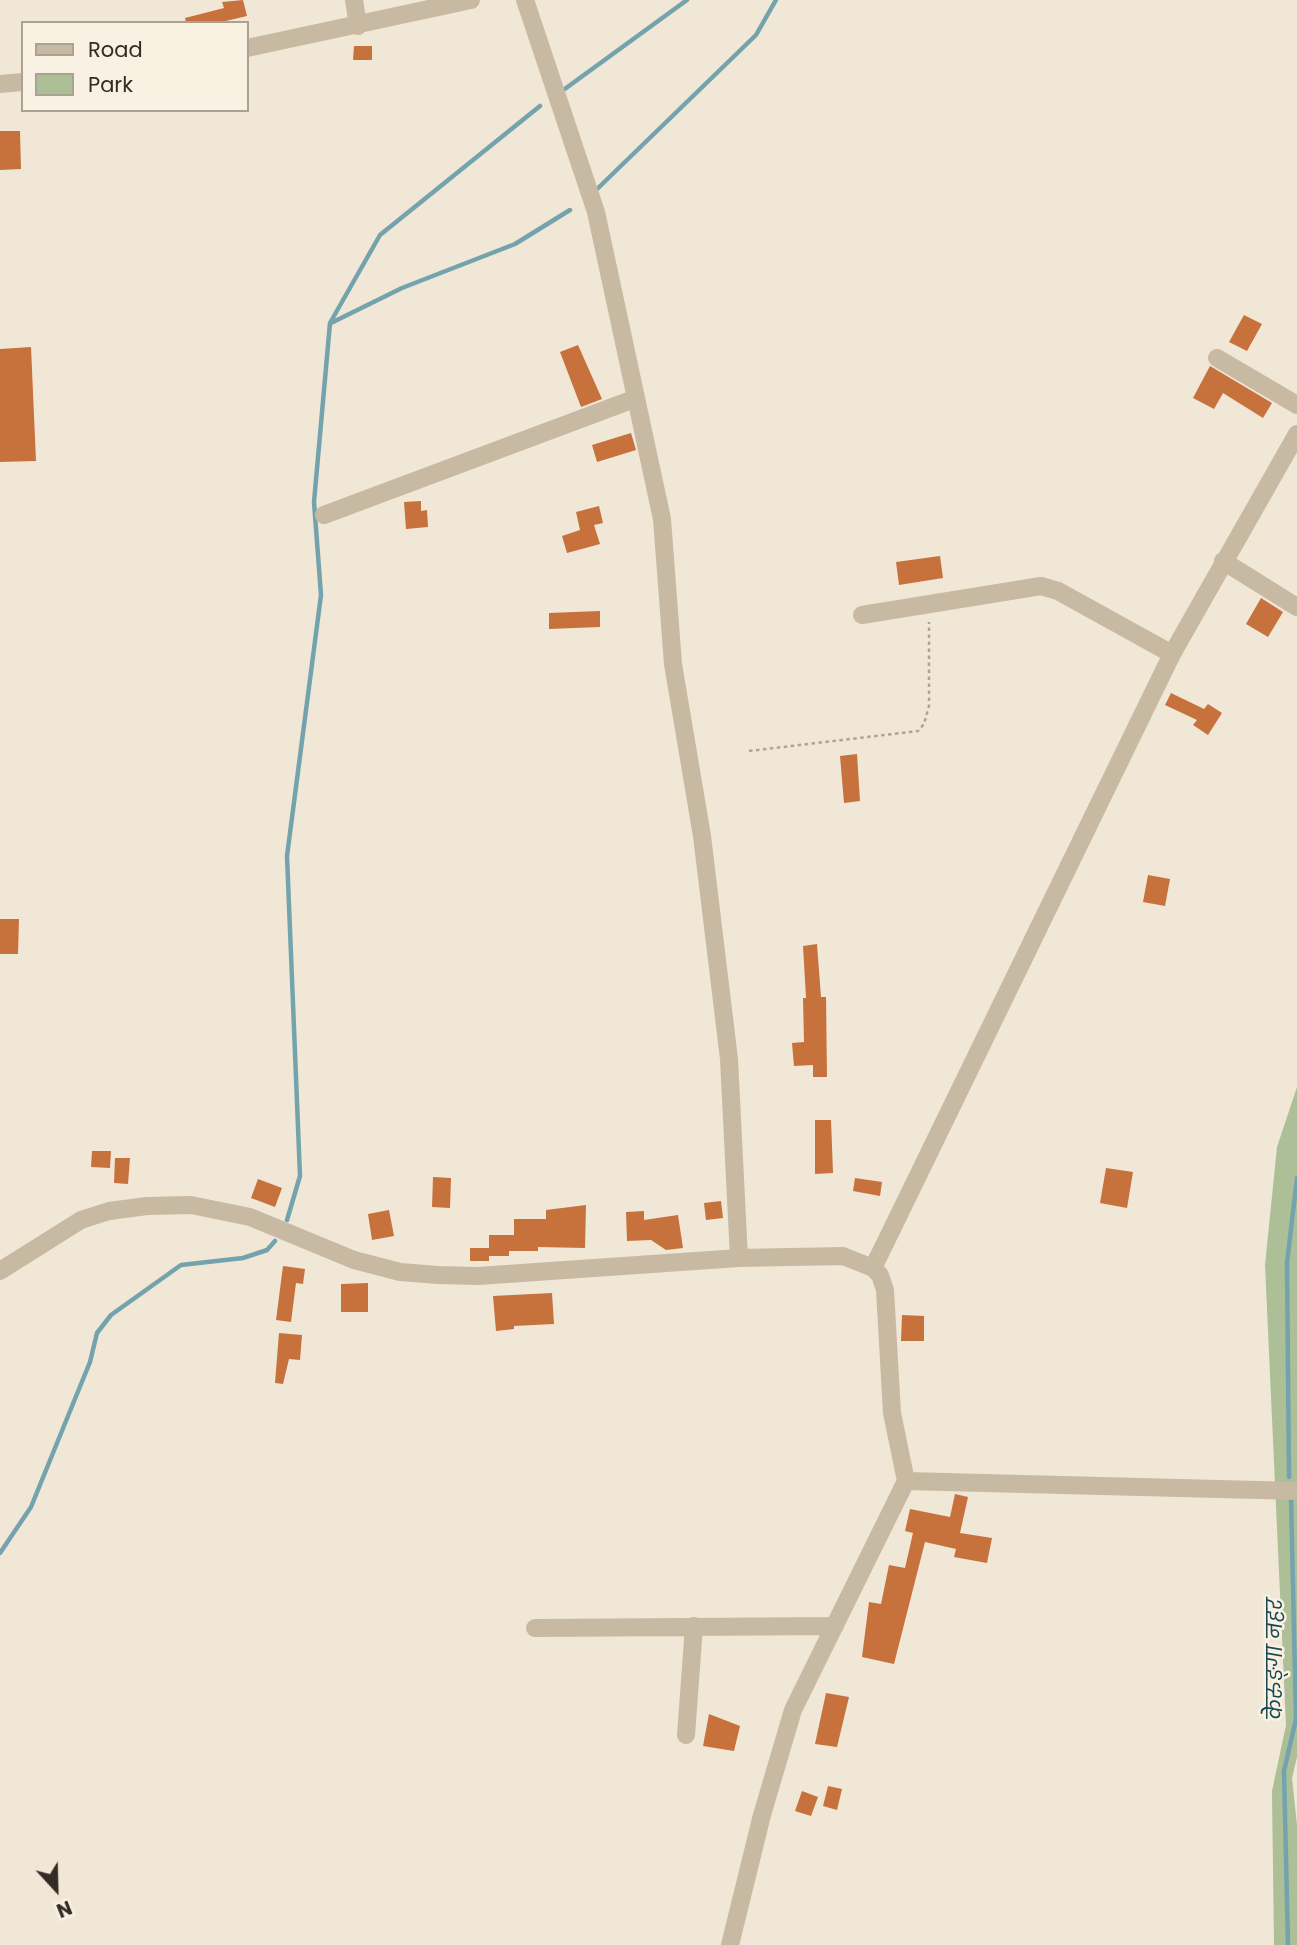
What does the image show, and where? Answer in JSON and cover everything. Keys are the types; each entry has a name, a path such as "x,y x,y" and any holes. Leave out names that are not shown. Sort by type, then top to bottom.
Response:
{"street":[{"path":"354,0 358,26"},
{"path":"248,48 471,0"},
{"path":"525,0 596,212 634,399 662,519 673,664 705,862 729,1059 739,1258"},
{"path":"0,84 21,82"},
{"path":"1217,358 1297,405"},
{"path":"324,515 634,399"},
{"path":"873,1268 1172,654 1297,434"},
{"path":"1223,561 1297,607"},
{"path":"862,615 1041,586 1058,591 1172,654"},
{"path":"0,1271 81,1220 109,1211 191,1205 250,1217 354,1260 400,1272 478,1276 819,1254 843,1256 873,1268 880,1275 885,1290 892,1413 906,1481 793,1710 762,1815 730,1945"},
{"path":"906,1481 1297,1491"},
{"path":"685,1735 694,1626"},
{"path":"535,1628 835,1626"}],"path":[{"path":"749,751 918,731 924,724 929,706 929,604"}],"green space":[{"path":"1297,1087 1297,1757 1292,1778 1297,1825 1297,1945 1274,1945 1272,1791 1286,1725 1265,1265 1277,1147"}],"building":[{"path":"243,0 247,16 226,21 186,21 185,18 224,8 222,2"},
{"path":"354,46 372,46 372,60 353,60"},
{"path":"0,131 20,131 21,169 0,170"},
{"path":"1244,315 1262,324 1247,351 1229,342"},
{"path":"578,345 602,399 581,407 560,352"},
{"path":"31,347 36,461 0,462 0,349"},
{"path":"1210,366 1272,403 1263,418 1223,393 1214,409 1193,398"},
{"path":"631,433 636,450 597,462 592,445"},
{"path":"421,501 421,511 427,510 428,527 406,529 404,502"},
{"path":"599,506 603,523 594,525 600,544 567,553 562,536 580,530 576,512"},
{"path":"940,556 943,578 899,585 896,562"},
{"path":"1261,598 1283,612 1268,637 1246,624"},
{"path":"600,611 600,627 549,629 549,613"},
{"path":"1171,693 1204,709 1208,704 1222,713 1208,735 1193,725 1197,720 1165,705"},
{"path":"857,754 860,801 844,803 840,756"},
{"path":"1148,875 1170,879 1165,906 1143,902"},
{"path":"0,919 19,919 18,954 0,954"},
{"path":"817,944 821,997 826,997 827,1077 813,1077 813,1065 794,1066 792,1043 804,1042 803,998 806,998 803,946"},
{"path":"815,1120 831,1120 833,1173 815,1174"},
{"path":"92,1151 111,1151 110,1168 91,1167"},
{"path":"115,1158 130,1158 128,1184 114,1183"},
{"path":"1106,1168 1133,1172 1127,1208 1100,1203"},
{"path":"433,1177 451,1178 450,1208 432,1207"},
{"path":"855,1178 882,1182 880,1196 853,1191"},
{"path":"258,1179 282,1188 275,1207 251,1198"},
{"path":"721,1201 723,1218 706,1220 704,1203"},
{"path":"586,1205 585,1248 538,1247 538,1251 509,1251 509,1256 489,1256 489,1235 514,1235 514,1219 546,1219 546,1210"},
{"path":"389,1210 394,1236 372,1240 368,1214"},
{"path":"644,1211 644,1220 678,1215 683,1248 666,1250 651,1240 627,1241 626,1212"},
{"path":"470,1248 489,1248 489,1261 470,1261"},
{"path":"283,1266 305,1269 303,1284 296,1283 291,1322 276,1320"},
{"path":"368,1283 368,1312 341,1312 341,1284"},
{"path":"552,1293 554,1324 514,1326 514,1329 496,1331 493,1296"},
{"path":"902,1315 924,1316 924,1341 901,1341"},
{"path":"279,1333 302,1335 300,1360 289,1359 283,1384 275,1383"},
{"path":"955,1494 968,1497 960,1533 992,1538 987,1563 954,1557 956,1549 925,1542 894,1664 862,1657 869,1602 881,1604 889,1565 905,1568 913,1533 905,1531 910,1509 950,1517"},
{"path":"826,1693 849,1697 837,1747 815,1744"},
{"path":"709,1714 740,1726 734,1751 703,1746"},
{"path":"828,1786 842,1789 837,1810 823,1806"},
{"path":"802,1791 818,1797 811,1816 795,1811"}],"waterway":[{"path":"562,91 687,0"},
{"path":"594,192 756,35 776,0"},
{"path":"287,1220 300,1176 287,856 321,595 314,502 330,323 380,235 540,106"},
{"path":"331,323 402,288 515,244 570,210"},
{"path":"1289,1477 1287,1263 1297,1178"},
{"path":"0,1553 31,1507 90,1362 97,1333 111,1315 181,1265 243,1258 267,1250 275,1241"},
{"name":"केेरुङ्गा नहर","path":"1288,1945 1284,1771 1296,1719 1291,1498"}]}
